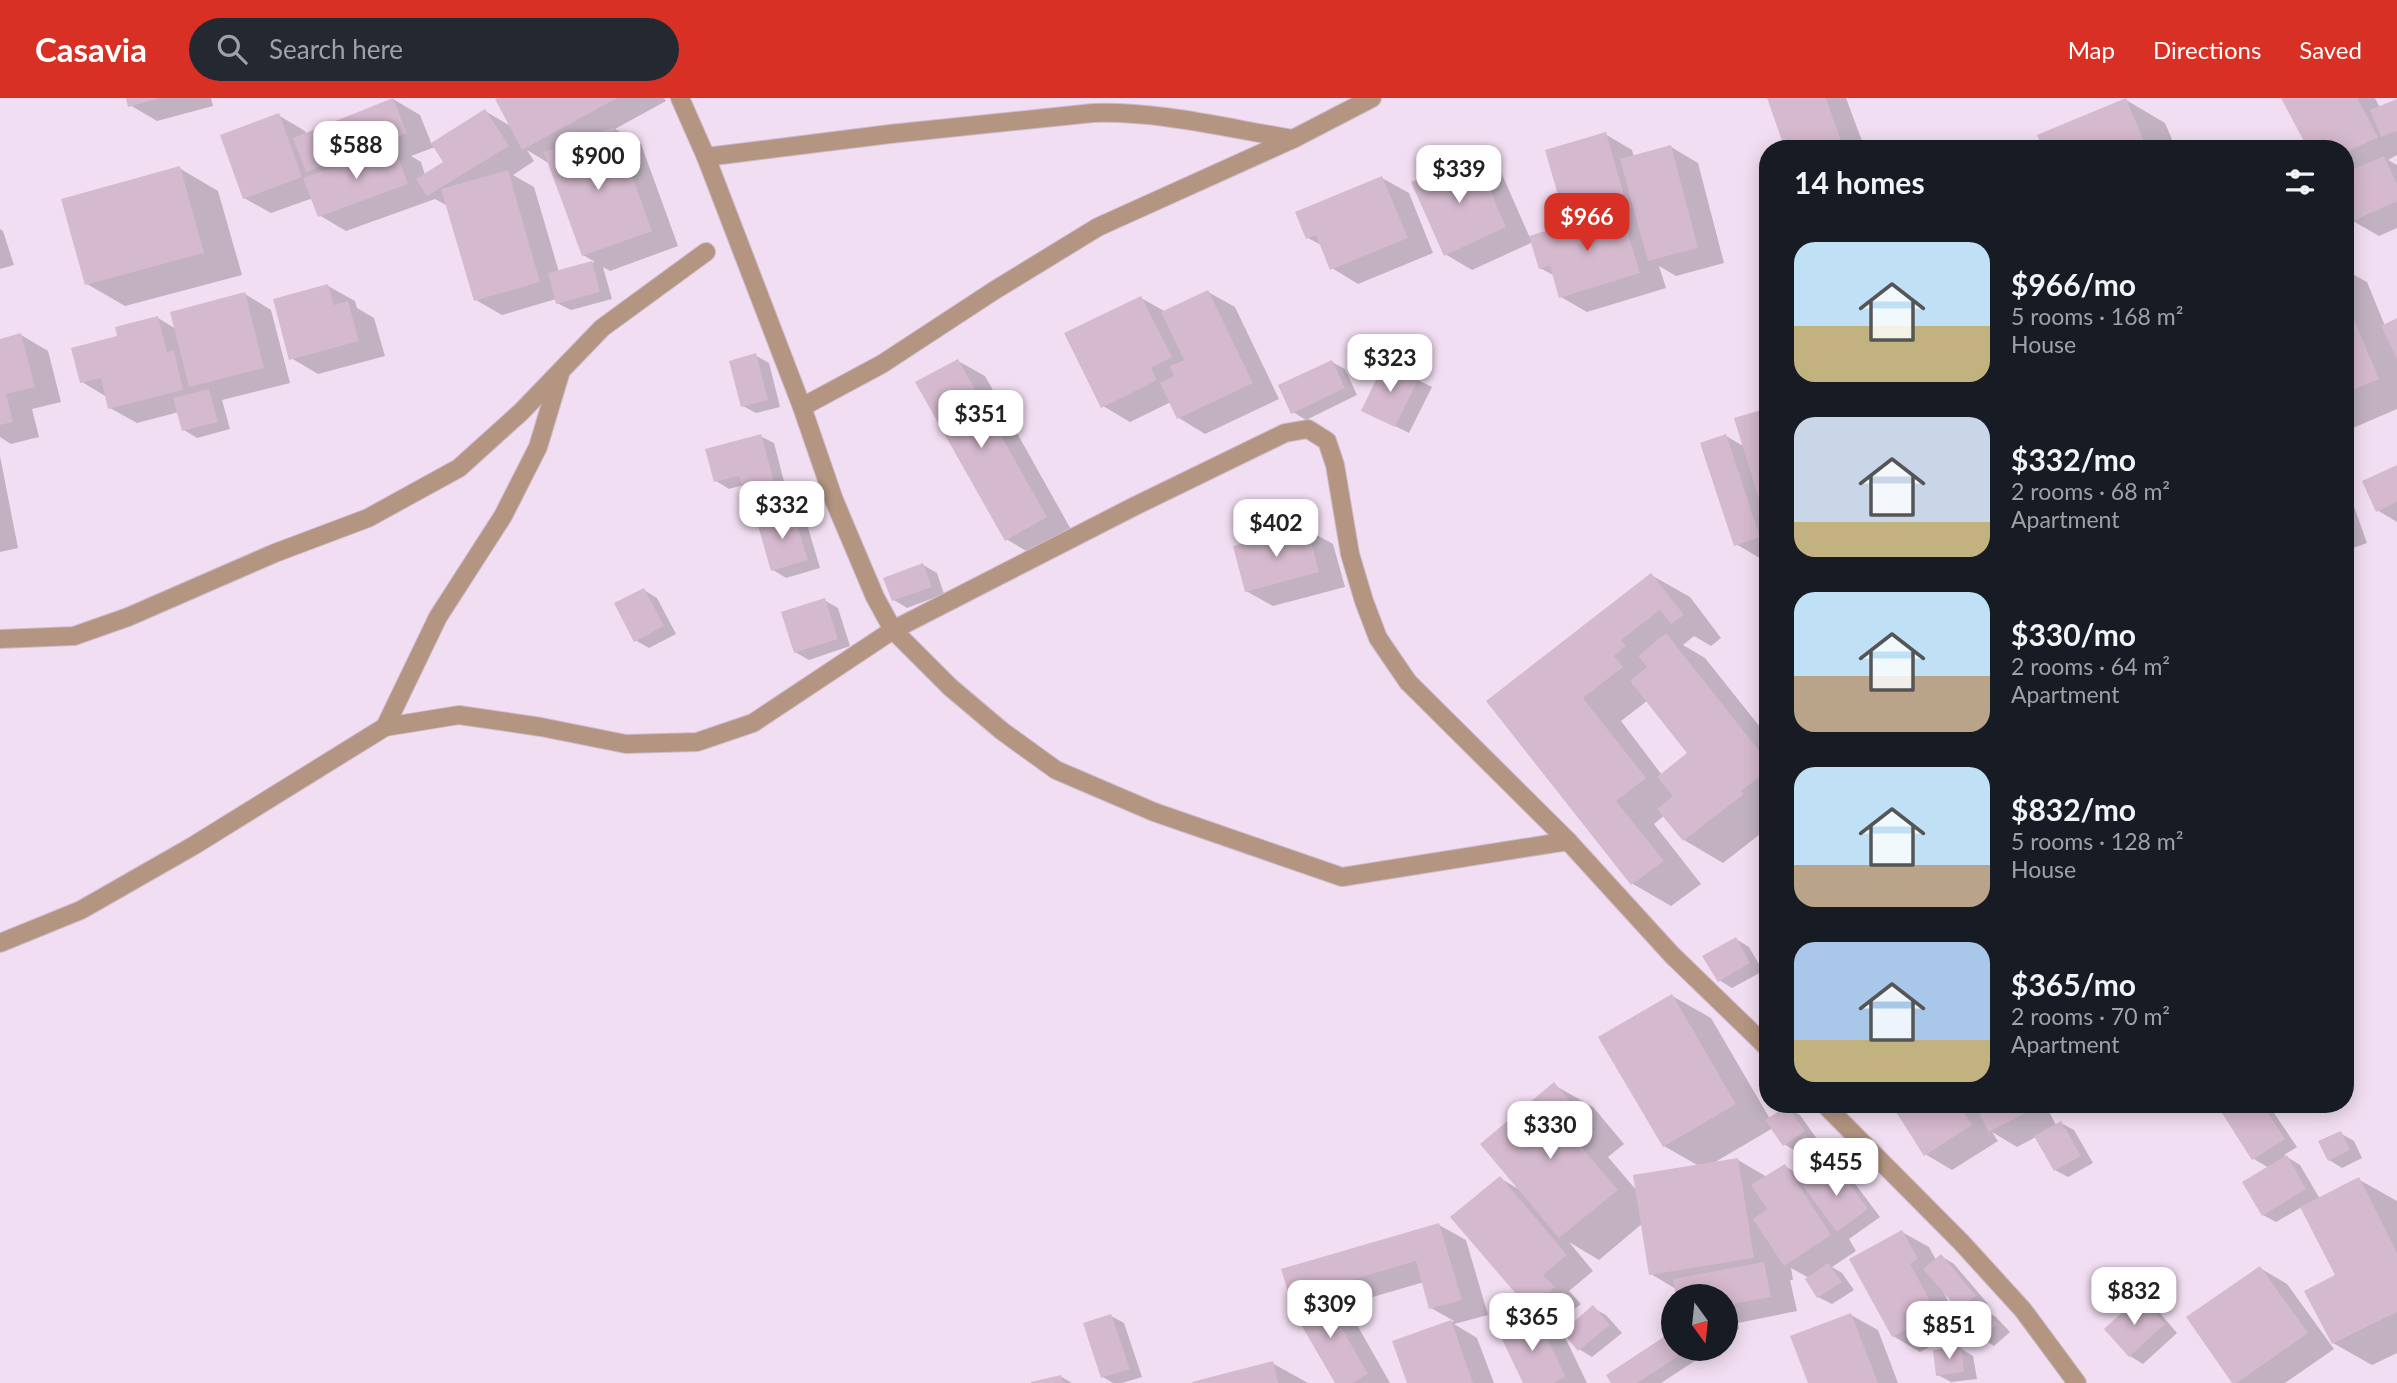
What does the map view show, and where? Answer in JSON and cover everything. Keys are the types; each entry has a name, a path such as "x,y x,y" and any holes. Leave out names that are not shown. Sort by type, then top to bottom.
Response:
{"street":[{"path":"680,98 706,157 802,407 834,500 876,597 893,630 950,687 1002,731 1056,770 1154,812 1342,877 1568,841"},
{"path":"802,407 882,364 1098,227 1293,139 1372,98"},
{"path":"706,157 890,134 1103,113 1169,117 1293,139"},
{"path":"0,639 74,636 128,617 275,553 368,517 458,468 520,412 602,328 706,252"},
{"path":"385,727 438,617 503,516 538,447 561,371"},
{"path":"0,943 81,910 194,846 385,727 459,715 541,727 626,744 697,742 753,723 893,630 1133,507 1285,433 1308,429 1327,441 1335,464 1350,554 1364,601 1378,638 1408,682 1568,841 1672,955 1759,1039"},
{"path":"1833,1113 1962,1243 2023,1310 2077,1383"}],"building":[{"path":"126,98 157,98 157,99 128,107"},
{"path":"393,98 407,133 306,172 293,138"},
{"path":"617,98 522,150 495,99"},
{"path":"1767,98 1826,98 1841,140 1782,140"},
{"path":"2126,98 2143,140 2039,140 2037,135"},
{"path":"2281,98 2357,98 2378,137 2354,149 2354,140 2303,140"},
{"path":"2397,99 2397,131 2381,137 2370,110"},
{"path":"485,109 509,146 427,196 416,179 443,162 431,143"},
{"path":"279,113 302,177 243,199 220,135"},
{"path":"614,127 652,231 582,256 544,152"},
{"path":"1606,132 1625,199 1564,216 1545,150"},
{"path":"394,145 408,184 318,217 303,178"},
{"path":"1671,145 1698,248 1648,261 1620,159"},
{"path":"1474,154 1506,227 1444,256 1411,182"},
{"path":"2384,156 2397,184 2397,201 2354,221 2354,169"},
{"path":"180,166 204,253 85,285 61,199"},
{"path":"508,170 540,282 474,301 441,189"},
{"path":"1382,176 1408,238 1330,270 1316,235 1306,239 1295,212"},
{"path":"1620,208 1640,273 1559,298 1550,266 1539,269 1529,236"},
{"path":"592,261 600,292 556,304 548,273"},
{"path":"328,284 334,305 348,301 359,341 289,360 273,299"},
{"path":"1208,290 1253,383 1177,419 1160,383 1174,376 1170,366 1184,360 1161,312"},
{"path":"245,292 264,368 189,387 170,312"},
{"path":"1141,296 1172,357 1151,368 1157,380 1101,408 1064,333"},
{"path":"158,316 167,352 174,350 183,390 108,409 101,378 80,383 71,348 117,336 115,327"},
{"path":"2397,318 2397,359 2381,326"},
{"path":"2354,319 2379,379 2354,389"},
{"path":"21,333 35,387 6,394 13,422 0,425 0,339"},
{"path":"756,353 768,400 741,407 729,361"},
{"path":"958,359 1047,517 1005,541 915,382"},
{"path":"1332,360 1345,388 1291,414 1278,385"},
{"path":"1385,361 1419,378 1395,427 1361,411"},
{"path":"209,389 218,422 182,431 173,398"},
{"path":"1759,411 1759,500 1734,418"},
{"path":"761,434 774,482 743,490 739,476 714,482 705,449"},
{"path":"1726,434 1759,537 1734,546 1700,443"},
{"path":"2397,465 2397,502 2376,512 2362,481"},
{"path":"793,512 808,560 771,571 757,522"},
{"path":"1307,527 1319,572 1245,592 1233,546"},
{"path":"923,563 932,587 892,601 883,578"},
{"path":"1651,573 1684,615 1671,624 1660,610 1621,640 1626,646 1614,656 1623,667 1583,698 1646,778 1616,801 1664,861 1631,885 1486,701"},
{"path":"644,588 664,626 634,642 614,603"},
{"path":"825,598 838,639 794,653 781,612"},
{"path":"1666,633 1759,751 1759,777 1741,791 1744,794 1683,841 1657,809 1673,796 1657,777 1687,753 1630,681 1647,667 1638,656"},
{"path":"1736,937 1750,963 1718,982 1702,956"},
{"path":"1672,994 1736,1104 1663,1147 1598,1037"},
{"path":"1554,1082 1586,1121 1570,1134 1618,1190 1559,1238 1480,1144"},
{"path":"1776,1113 1792,1113 1805,1131 1783,1146 1765,1120"},
{"path":"1897,1113 1965,1113 1972,1125 1924,1156"},
{"path":"1979,1113 2025,1113 1989,1132"},
{"path":"2222,1113 2268,1113 2285,1139 2252,1160"},
{"path":"2061,1121 2081,1156 2054,1171 2034,1136"},
{"path":"2341,1131 2350,1150 2328,1161 2318,1141"},
{"path":"2287,1155 2306,1189 2262,1216 2242,1182"},
{"path":"1738,1158 1754,1258 1649,1275 1633,1175"},
{"path":"1834,1163 1868,1209 1837,1232 1803,1186"},
{"path":"1785,1164 1831,1235 1784,1266 1753,1219 1767,1209 1751,1185"},
{"path":"1500,1176 1567,1255 1543,1275 1555,1287 1529,1309 1450,1217"},
{"path":"2359,1177 2397,1253 2397,1312 2332,1344 2304,1291 2335,1275 2300,1207"},
{"path":"1439,1223 1462,1300 1429,1309 1416,1261 1290,1298 1281,1269"},
{"path":"1902,1230 1918,1259 1910,1264 1937,1313 1892,1337 1849,1259"},
{"path":"1941,1254 1976,1296 1959,1310 1923,1269"},
{"path":"1764,1262 1771,1297 1738,1303 1738,1284 1674,1284 1673,1279"},
{"path":"1828,1263 1842,1282 1817,1298 1805,1279"},
{"path":"2260,1266 2308,1333 2237,1383 2232,1383 2186,1317"},
{"path":"1321,1292 1368,1374 1352,1383 1335,1383 1292,1309"},
{"path":"2140,1296 2165,1324 2129,1357 2104,1329"},
{"path":"1593,1305 1610,1325 1578,1351 1562,1332"},
{"path":"1983,1307 1997,1324 1979,1340 1965,1322"},
{"path":"1851,1313 1878,1383 1808,1383 1790,1336"},
{"path":"1111,1314 1130,1369 1101,1378 1083,1323"},
{"path":"1536,1316 1566,1377 1553,1383 1523,1383 1499,1333"},
{"path":"1451,1320 1473,1383 1407,1383 1392,1341"},
{"path":"1661,1339 1661,1362 1669,1362 1637,1383 1611,1383 1606,1375"},
{"path":"1961,1346 1964,1372 1936,1376 1933,1350"},
{"path":"1273,1361 1278,1383 1192,1382"},
{"path":"1061,1375 1063,1383 1031,1383 1031,1382"}]}
